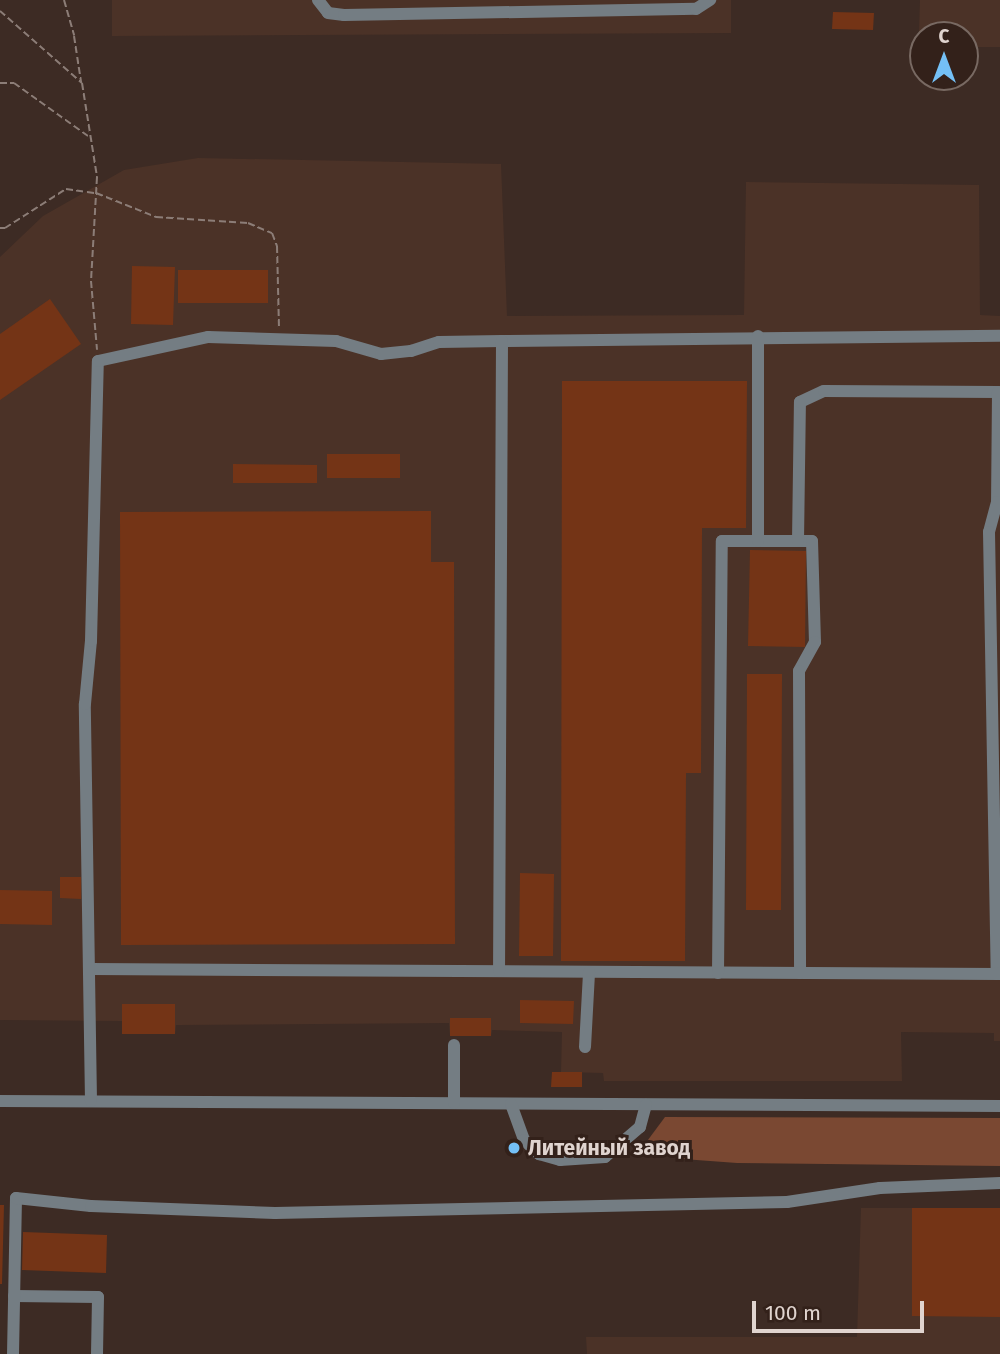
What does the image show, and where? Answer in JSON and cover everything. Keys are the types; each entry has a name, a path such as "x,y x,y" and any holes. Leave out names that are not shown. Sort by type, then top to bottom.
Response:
{"street":[{"path":"318,0 328,13 344,15 696,9 710,0"},
{"path":"544,0 553,12"},
{"path":"758,336 758,541"},
{"path":"91,1101 85,704 92,641 97,361 208,337 280,337 336,341 381,354 411,351 439,342 758,336 1000,336"},
{"path":"499,971 502,341"},
{"path":"91,969 998,974 989,532 997,502 998,392 824,391 800,402 798,541"},
{"path":"718,973 722,541 812,541 815,642 799,671 800,973"},
{"path":"585,1047 589,972"},
{"path":"454,1045 454,1103"},
{"path":"0,1101 1000,1106"},
{"path":"512,1104 524,1140 539,1154 560,1160 605,1157 640,1127 646,1105"},
{"path":"13,1354 16,1198 91,1206 289,1212 788,1202 880,1188 1000,1183"},
{"path":"14,1296 98,1297 97,1354"}],"path":[{"path":"64,0 74,36 97,177 92,281 97,361"},
{"path":"0,11 82,83"},
{"path":"0,83 14,83 89,136"},
{"path":"0,228 5,228 66,188 96,193 156,217 219,219 248,223 272,233 277,246 280,337"}],"shaded area":[{"path":"112,0 731,0 731,33 112,36"},
{"path":"920,0 1000,0 1000,47 979,47 979,21 919,21"},
{"path":"198,158 501,164 507,316 744,315 746,182 979,185 980,315 1000,316 1000,1041 994,1041 994,1033 901,1032 902,1081 604,1081 603,1073 561,1072 562,1032 492,1030 491,1036 450,1036 449,1023 176,1025 175,1034 122,1034 122,1021 0,1020 0,257 43,216 124,170"},
{"path":"665,1117 1000,1118 1000,1166 737,1163 683,1159 642,1148"},
{"path":"861,1208 1000,1208 1000,1354 587,1354 586,1337 857,1337"}],"building":[{"path":"833,12 874,13 873,30 832,29"},
{"path":"132,266 175,267 173,325 131,324"},
{"path":"178,270 268,270 268,303 178,303"},
{"path":"50,299 81,344 0,400 0,334"},
{"path":"562,381 747,381 746,528 702,528 701,773 686,773 685,961 561,961"},
{"path":"327,454 400,454 400,478 327,478"},
{"path":"233,464 317,465 317,483 233,483"},
{"path":"431,511 431,562 454,562 455,944 121,945 120,512"},
{"path":"750,550 806,551 805,647 748,646"},
{"path":"747,674 782,674 781,910 746,910"},
{"path":"520,873 554,874 553,956 519,956"},
{"path":"60,877 81,877 81,899 60,898"},
{"path":"0,890 52,891 52,925 0,924"},
{"path":"520,1000 574,1001 573,1024 520,1023"},
{"path":"122,1004 175,1004 175,1034 122,1034"},
{"path":"450,1018 491,1018 491,1036 450,1036"},
{"path":"552,1072 582,1072 582,1087 551,1087"},
{"path":"0,1205 4,1205 2,1284 0,1284"},
{"path":"912,1208 1000,1208 1000,1317 912,1316"},
{"path":"23,1232 107,1235 106,1273 22,1270"}],"place":[{"name":"Литейный завод","path":"514,1148"}]}
